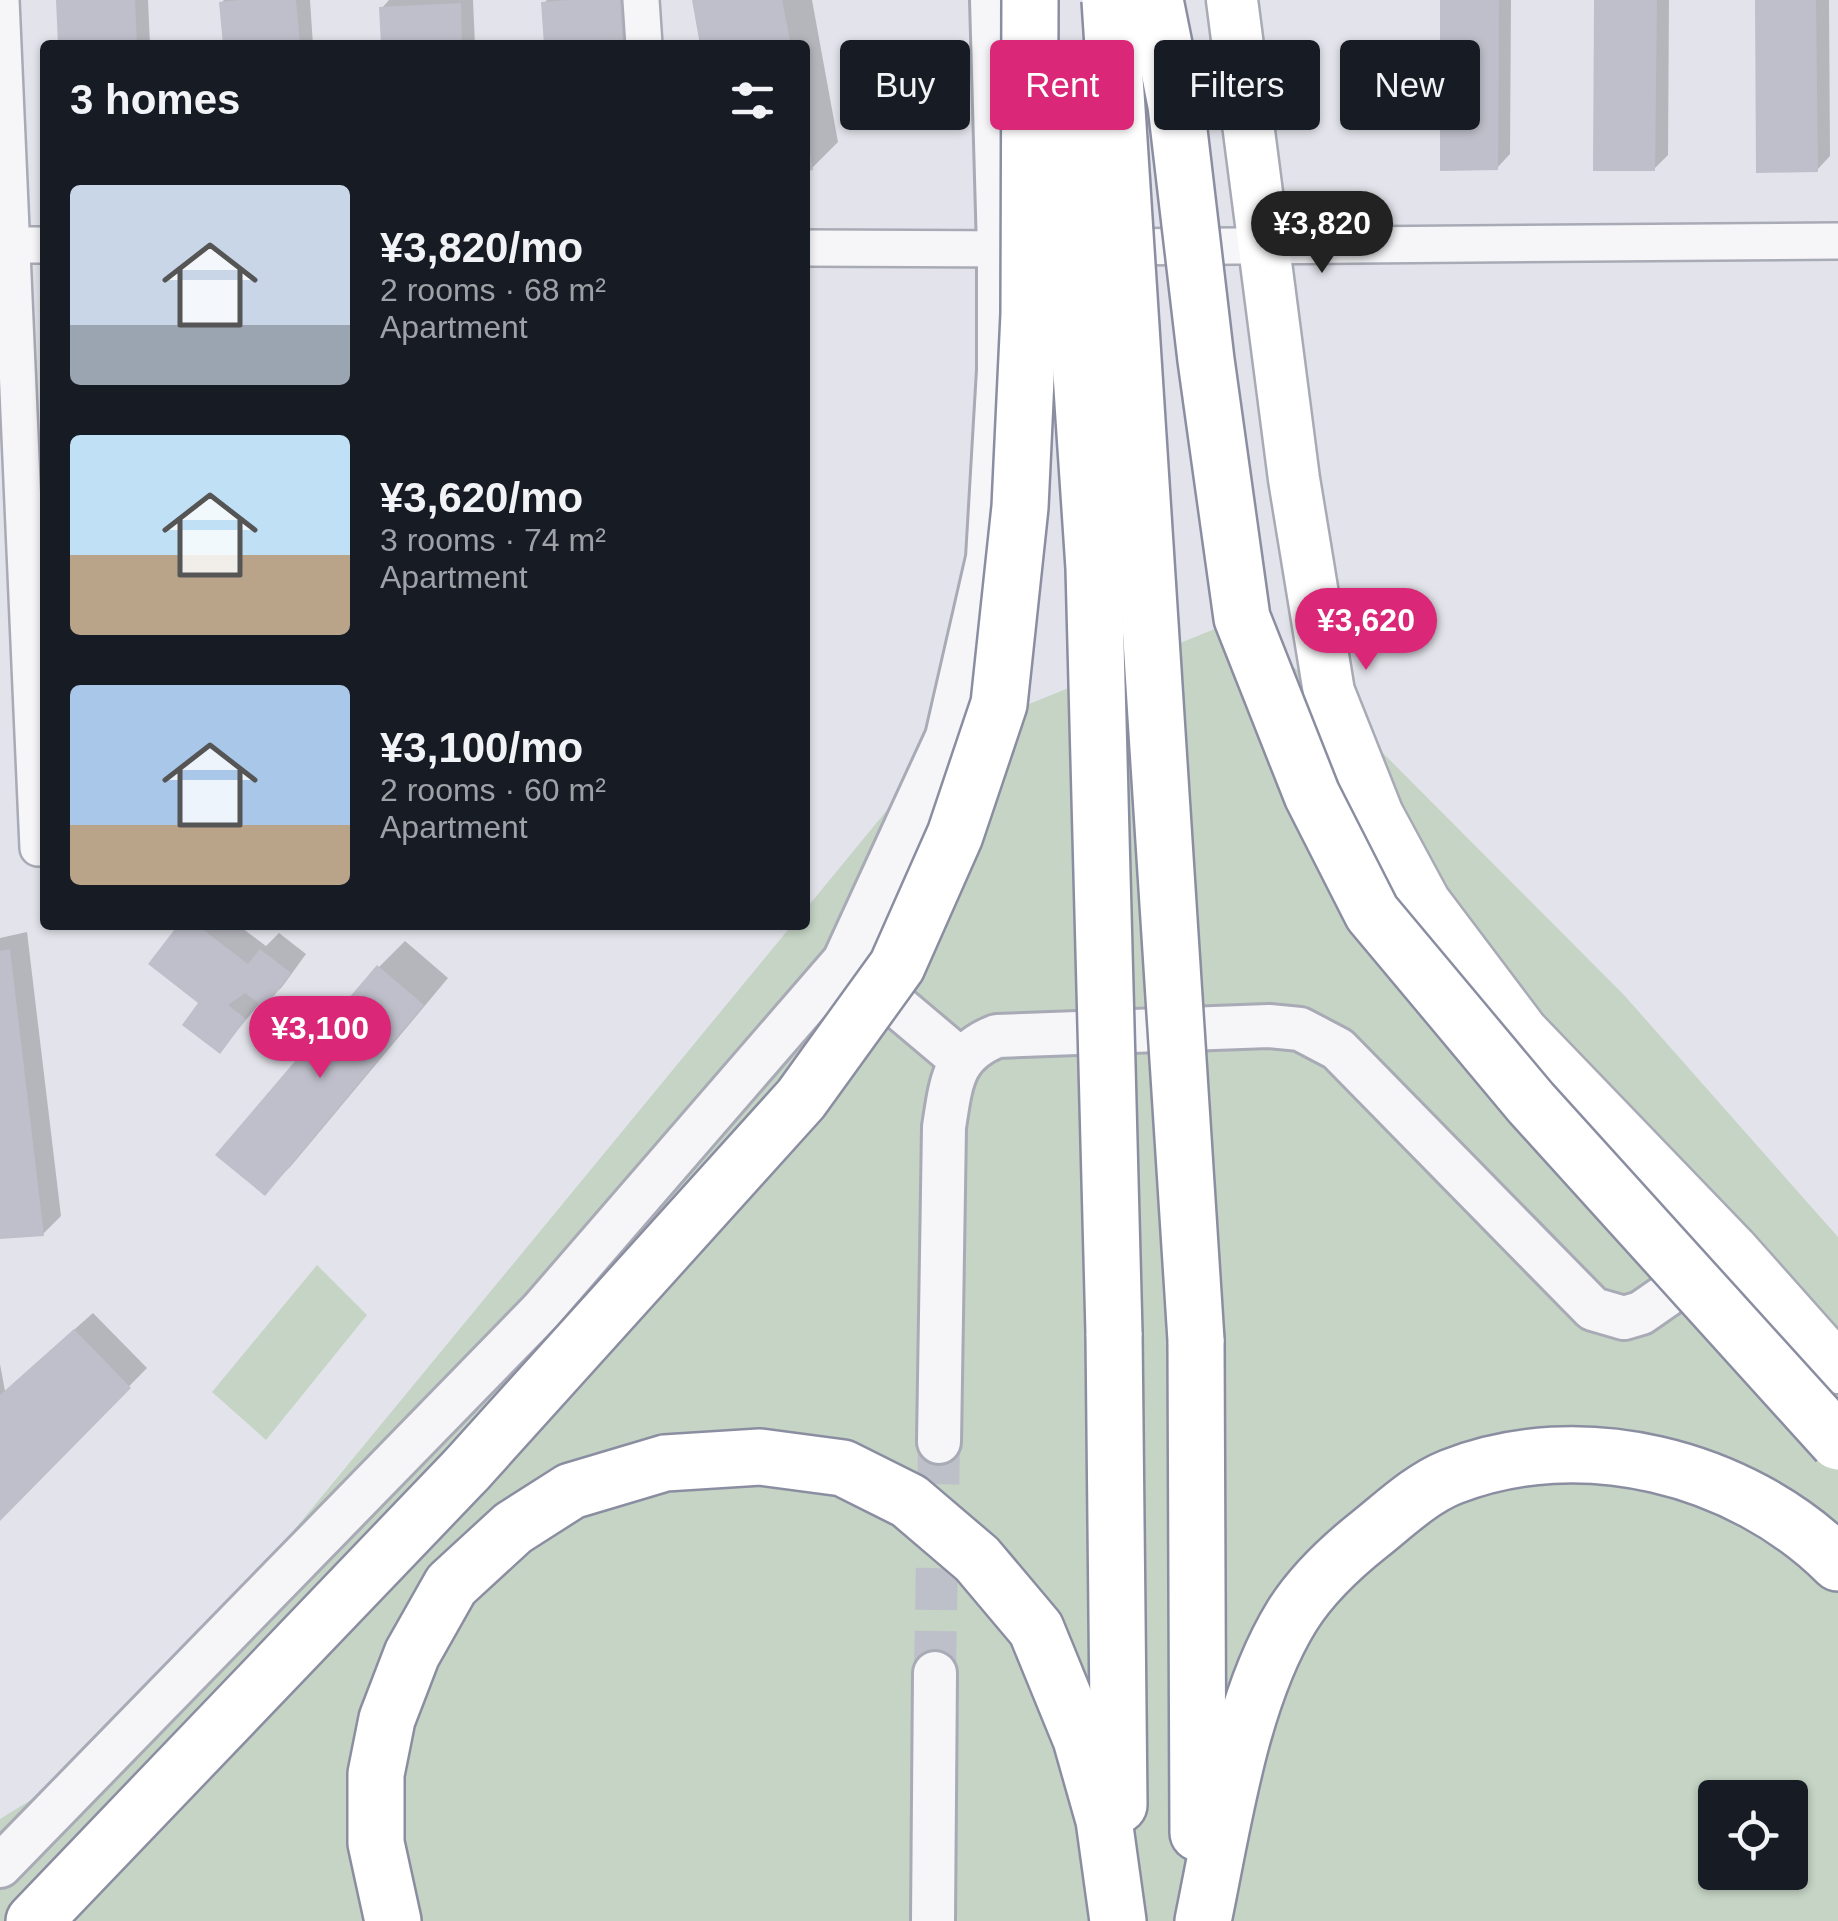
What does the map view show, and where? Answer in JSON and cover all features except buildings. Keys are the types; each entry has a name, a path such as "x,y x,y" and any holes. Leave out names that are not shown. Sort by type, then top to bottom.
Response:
{"highway":[{"path":"1012,0 1028,314"},
{"path":"34,1921 467,1469 801,1099 897,966 956,836 999,704 1020,507 1028,314 1030,0"},
{"path":"1056,0 1094,568 1114,1333 1119,1921"},
{"path":"1110,0 1196,1340 1201,1921"},
{"path":"1155,0 1163,40"},
{"path":"1163,0 1168,40"},
{"path":"1179,130 1242,618 1312,795 1372,913 1531,1104 1838,1442"},
{"path":"1201,1921 1236,1762 1268,1665 1293,1615 1336,1561 1409,1502 1450,1478 1536,1454 1604,1455 1676,1470 1748,1496 1816,1541 1838,1563"},
{"path":"392,1921 376,1843 376,1774 387,1719 412,1654 450,1585 513,1528 571,1491 664,1463 760,1457 843,1468 909,1501 977,1559 1036,1628 1081,1740 1104,1820 1119,1921"}],"main road":[{"path":"1232,0 1294,479 1329,692 1378,815 1425,902 1523,1032 1732,1249 1838,1368"}],"street":[{"path":"1,0 19,245 39,754 38,848"},
{"path":"641,0 644,40"},
{"path":"0,1866 541,1311 844,961 948,736 988,558 999,370 1000,249 992,0"},
{"path":"810,248 1838,242"},
{"path":"844,961 961,1060"},
{"path":"939,1442 944,1127 950,1088 961,1060 978,1043 998,1036 1269,1026 1300,1030 1338,1049 1593,1309 1624,1318 1642,1313 1732,1249"},
{"path":"933,1921 935,1673"}],"green space":[{"path":"1242,618 1354,724 1624,995 1838,1237 1838,1921 0,1921 0,1819 114,1749 788,930 810,930 810,904 947,737"},
{"path":"317,1265 367,1315 266,1440 212,1392"}],"tunnel":[{"path":"935,1673 939,1442"}]}
